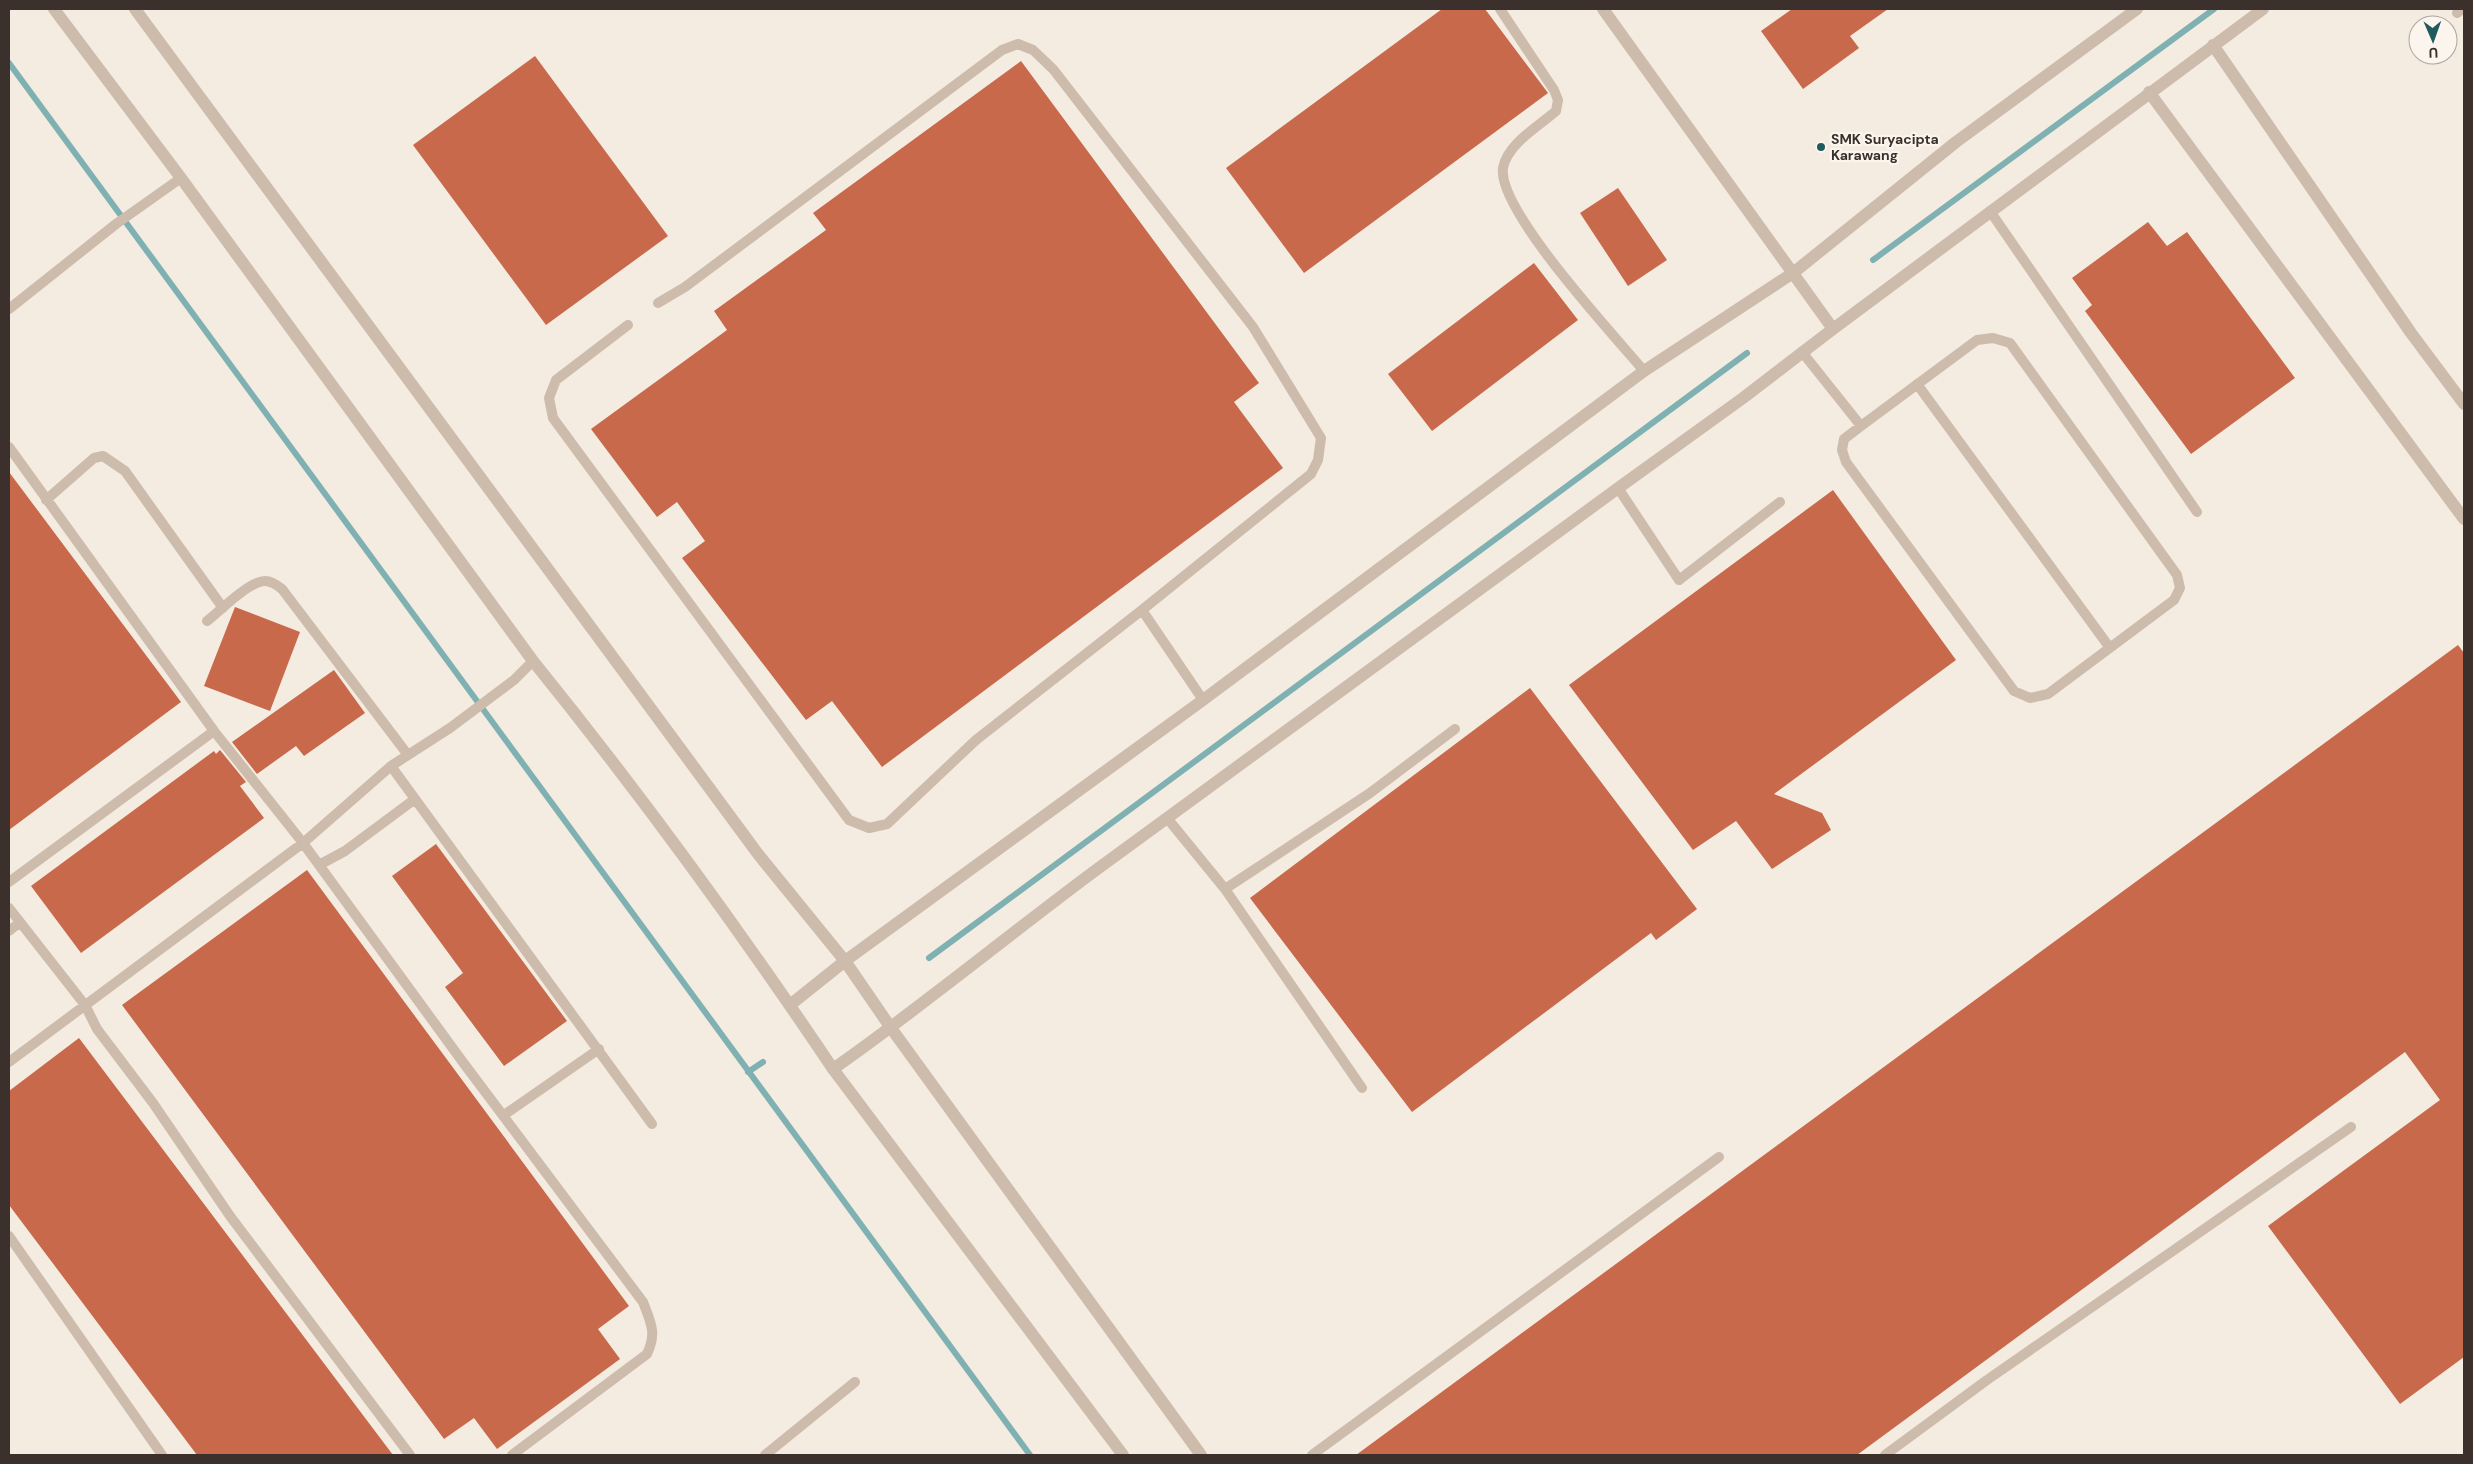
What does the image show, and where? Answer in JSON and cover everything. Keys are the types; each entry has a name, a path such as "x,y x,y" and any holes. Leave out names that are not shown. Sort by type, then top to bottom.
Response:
{"street":[{"path":"54,9 181,178 533,661 595,738 790,1005 833,1069 1123,1455"},
{"path":"134,9 758,854 845,961 890,1028 1201,1455"},
{"path":"1603,9 1833,329"},
{"path":"790,1005 845,961 1203,700 1644,371 1793,273 1956,142 2137,9"},
{"path":"833,1069 890,1028 1042,910 1743,398 2149,92 2263,9"},
{"path":"2213,45 2411,333 2464,404"},
{"path":"2149,92 2464,519"}],"lane":[{"path":"1500,9 1554,90 1558,100 1556,111 1518,142 1503,167 1504,186 1533,238 1644,371"},
{"path":"628,325 556,380 549,398 553,418 850,820 869,828 887,824 976,740 1311,474 1318,460 1321,438 1253,327 1053,69 1033,50 1018,44 1002,50 685,287 658,304"},
{"path":"9,308 116,224 181,178"},
{"path":"1990,211 2197,512"},
{"path":"1994,338 2010,344 2177,575 2180,588 2174,600 2048,694 2030,698 2014,690 1846,462 1842,450 1844,439 1861,426 1977,340 1994,338"},
{"path":"1802,352 1861,426"},
{"path":"1917,384 2110,648"},
{"path":"9,447 214,730 303,843 643,1302 652,1326 654,1340 647,1354 512,1455"},
{"path":"46,500 94,458 103,456 125,470 223,608"},
{"path":"1618,488 1679,580 1780,502"},
{"path":"207,621 251,585 264,581 274,583 282,589 408,755"},
{"path":"1142,610 1203,700"},
{"path":"9,1062 303,843 392,766 450,728 514,680 533,661"},
{"path":"1225,889 1370,792 1455,729"},
{"path":"9,882 214,730"},
{"path":"392,766 414,799 599,1049 652,1124"},
{"path":"319,865 345,851 414,799"},
{"path":"1167,818 1225,889 1362,1088"},
{"path":"9,908 85,1005 97,1030 153,1103 230,1216 410,1455"},
{"path":"9,931 20,922"},
{"path":"504,1115 599,1049"},
{"path":"1885,1455 1987,1380 2351,1127"},
{"path":"1312,1455 1329,1440 1719,1157"},
{"path":"9,1236 162,1455"},
{"path":"765,1455 855,1382"}],"building":[{"path":"1442,9 1485,9 1548,93 1304,273 1226,168"},
{"path":"1792,9 1888,9 1850,36 1859,48 1803,89 1761,31"},
{"path":"535,56 668,236 546,325 413,145"},
{"path":"1021,61 1259,383 1234,402 1283,468 882,767 832,701 806,720 682,558 705,541 677,502 657,517 591,429 727,330 714,311 826,230 813,213"},
{"path":"1618,188 1667,260 1628,286 1580,213"},
{"path":"2148,222 2167,246 2187,232 2295,378 2191,454 2085,311 2092,305 2072,278"},
{"path":"1534,263 1578,320 1432,431 1388,374"},
{"path":"9,472 181,702 9,830"},
{"path":"1833,490 1956,660 1774,794 1822,813 1831,830 1772,869 1736,821 1693,850 1569,685"},
{"path":"235,607 300,632 270,711 204,686"},
{"path":"2458,645 2464,653 2464,1357 2400,1404 2268,1226 2440,1100 2405,1052 1857,1455 1356,1455"},
{"path":"334,670 365,713 304,756 296,746 257,774 232,742"},
{"path":"1530,688 1697,909 1656,940 1651,933 1412,1112 1250,898"},
{"path":"220,750 246,782 240,786 264,818 81,953 31,886 214,751 216,754"},
{"path":"436,844 567,1021 504,1066 445,987 463,973 392,876"},
{"path":"307,870 629,1306 598,1329 620,1359 497,1449 474,1418 444,1439 122,1005"},
{"path":"79,1038 393,1455 197,1455 9,1205 9,1091"}],"waterway":[{"path":"1873,260 2214,9"},
{"path":"9,63 1030,1455"},
{"path":"929,958 1747,353"},
{"path":"748,1072 763,1062"}],"place":[{"name":"SMK Suryacipta Karawang","path":"1821,147"}]}
